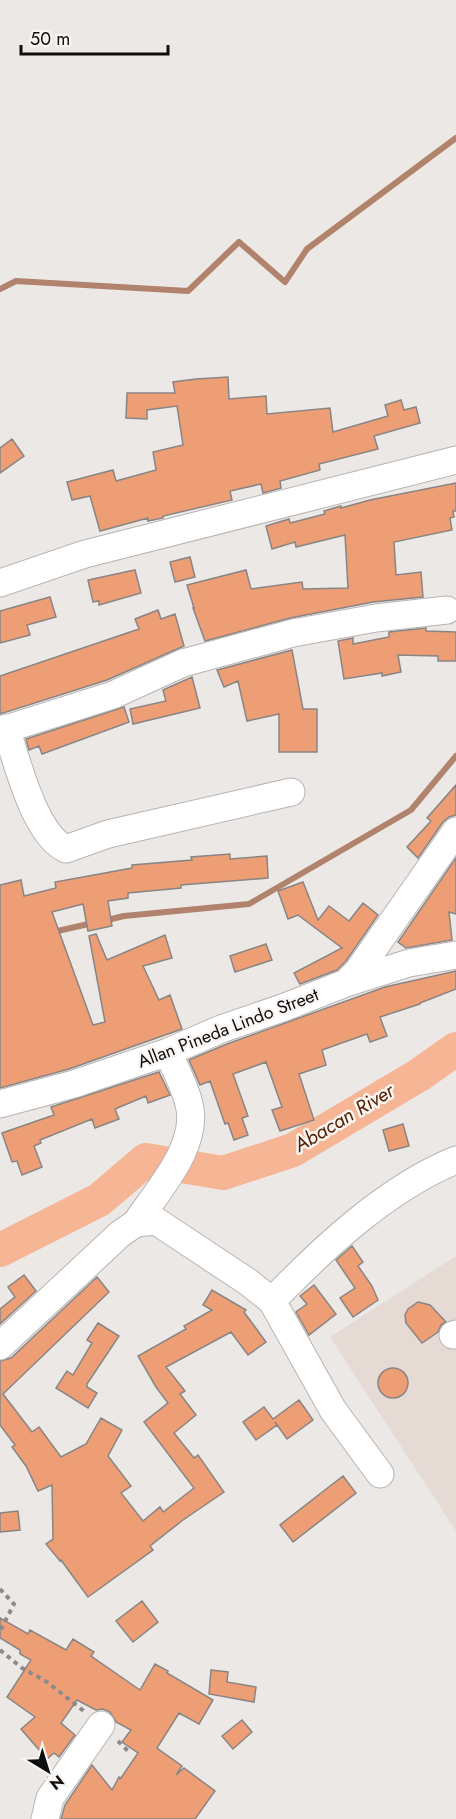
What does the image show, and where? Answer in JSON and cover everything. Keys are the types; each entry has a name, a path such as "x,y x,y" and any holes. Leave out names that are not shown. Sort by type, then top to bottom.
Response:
{"street":[{"path":"0,583 85,554 456,460"},
{"path":"291,792 108,834 66,849 55,844 40,823 3,729 113,694 183,663 293,633 376,618 447,610"},
{"path":"346,983 364,963 456,831"},
{"name":"Allan Pineda Lindo Street","path":"0,1104 74,1084 168,1052 220,1029 346,983 409,963 456,955"},
{"path":"0,1346 96,1254 135,1223 176,1164 190,1127 191,1114 189,1103 168,1052"},
{"path":"272,1301 299,1273 366,1215 405,1188 456,1160"},
{"path":"135,1223 156,1221 248,1282 272,1301 333,1410 380,1474"},
{"path":"45,1819 50,1798 101,1725"}],"path":[{"path":"0,1589 14,1604 0,1631"},
{"path":"0,1650 22,1668 47,1682 101,1725 130,1753"}],"shaded area":[{"path":"456,1256 456,1531 330,1337"}],"building":[{"path":"228,377 229,399 266,396 267,414 330,408 333,432 388,416 385,405 401,400 404,410 416,407 420,423 374,436 378,449 319,464 320,470 280,481 281,488 263,493 261,484 230,491 232,500 100,531 90,496 72,500 67,482 113,470 116,481 156,470 153,452 183,445 177,406 147,410 147,419 126,418 127,393 175,393 173,382"},
{"path":"12,439 24,456 0,473 0,448"},
{"path":"456,483 456,511 453,511 454,517 450,518 452,530 394,542 396,575 421,572 423,597 373,602 290,618 205,641 187,585 246,570 251,589 302,582 303,589 348,588 345,535 296,547 295,542 272,549 266,526 289,519 290,523 325,514 324,511 341,506 341,508"},
{"path":"190,557 195,577 175,582 170,562"},
{"path":"135,570 141,593 99,605 99,601 93,602 88,580"},
{"path":"50,597 56,617 27,625 30,635 0,643 0,611"},
{"path":"158,610 161,619 175,614 184,646 107,680 0,714 0,676 139,629 135,619"},
{"path":"426,628 426,631 456,632 456,661 438,661 438,656 398,655 401,672 344,679 338,641 353,638 353,644 389,637 389,632"},
{"path":"292,650 303,709 317,709 317,752 279,752 279,714 247,721 238,681 224,687 217,670"},
{"path":"192,677 200,708 133,724 130,709 166,701 163,690"},
{"path":"124,707 129,722 42,754 39,746 29,750 26,739"},
{"path":"456,785 456,815 443,822 418,858 407,847 431,821 427,818"},
{"path":"230,854 230,859 267,856 268,878 181,885 181,888 128,893 128,898 108,901 112,926 88,931 83,904 52,912 93,1025 105,1022 89,936 96,934 107,960 165,935 172,958 143,966 159,1000 170,995 182,1029 69,1069 0,1088 0,885 21,880 24,896 56,888 55,882 132,868 132,865"},
{"path":"456,858 456,914 449,912 452,940 406,948 398,942"},
{"path":"303,882 318,920 329,906 349,921 363,903 378,915 346,961 337,970 300,984 294,973 342,948 298,915 288,919 278,891"},
{"path":"266,944 272,960 235,972 230,956"},
{"path":"456,971 456,989 380,1017 387,1036 370,1042 367,1034 322,1050 326,1065 299,1074 314,1120 280,1131 272,1110 282,1107 266,1062 233,1074 248,1116 242,1118 248,1135 234,1140 228,1123 225,1124 210,1081 200,1085 189,1060 385,987"},
{"path":"159,1072 170,1095 148,1103 146,1096 115,1109 119,1119 95,1128 92,1119 40,1140 41,1143 34,1146 42,1167 22,1175 17,1161 12,1162 2,1133 54,1115 51,1107"},
{"path":"403,1124 409,1146 389,1151 383,1130"},
{"path":"352,1246 363,1262 358,1266 372,1286 378,1300 353,1317 340,1298 355,1288 336,1260"},
{"path":"24,1275 36,1291 0,1324 0,1309 15,1297 8,1287"},
{"path":"97,1277 109,1292 3,1394 32,1432 39,1427 61,1457 86,1444 101,1418 122,1430 108,1456 131,1486 121,1493 143,1521 160,1507 163,1512 194,1488 144,1422 168,1403 138,1356 186,1329 184,1326 212,1310 203,1305 212,1290 246,1310 244,1312 266,1342 248,1355 231,1332 166,1367 185,1391 180,1394 196,1415 174,1433 194,1458 198,1455 224,1492 183,1520 150,1546 153,1550 88,1597 61,1560 46,1544 53,1539 52,1485 38,1491 26,1466 12,1447 15,1445 0,1425 0,1361 11,1358"},
{"path":"314,1285 336,1314 309,1335 296,1312 307,1304 300,1296"},
{"path":"418,1302 430,1305 446,1322 441,1325 438,1332 422,1343 406,1323 405,1315 408,1309"},
{"path":"98,1323 119,1336 87,1384 87,1387 97,1393 88,1408 56,1388 67,1371 73,1375 92,1343 87,1340"},
{"path":"393,1368 404,1372 408,1383 404,1394 393,1398 382,1394 378,1383 382,1372"},
{"path":"299,1400 313,1420 287,1439 275,1422 277,1425 256,1440 243,1422 264,1407 273,1419"},
{"path":"343,1476 356,1493 293,1542 280,1525"},
{"path":"18,1511 20,1530 0,1532 0,1513"},
{"path":"142,1601 158,1622 133,1642 116,1621"},
{"path":"0,1618 28,1634 30,1630 66,1650 73,1639 94,1652 91,1656 140,1690 155,1664 213,1700 199,1724 179,1713 157,1748 182,1766 176,1775 184,1768 215,1791 195,1819 61,1819 65,1805 92,1765 112,1790 138,1753 122,1742 131,1730 116,1722 110,1712 103,1709 96,1710 77,1700 61,1723 75,1735 59,1757 54,1753 47,1759 21,1729 35,1717 7,1697 31,1660 0,1638"},
{"path":"211,1670 228,1672 227,1682 256,1687 254,1702 209,1694"},
{"path":"242,1720 252,1732 233,1749 222,1736"}],"waterway":[{"path":"0,289 16,281 188,291 239,242 285,282 307,249 456,138"},
{"path":"103,921 124,916 249,904 411,810 456,756"},
{"path":"53,932 93,923"},
{"name":"Abacan River","path":"0,1250 99,1200 146,1160 223,1173 293,1150 419,1075 456,1049"}]}
